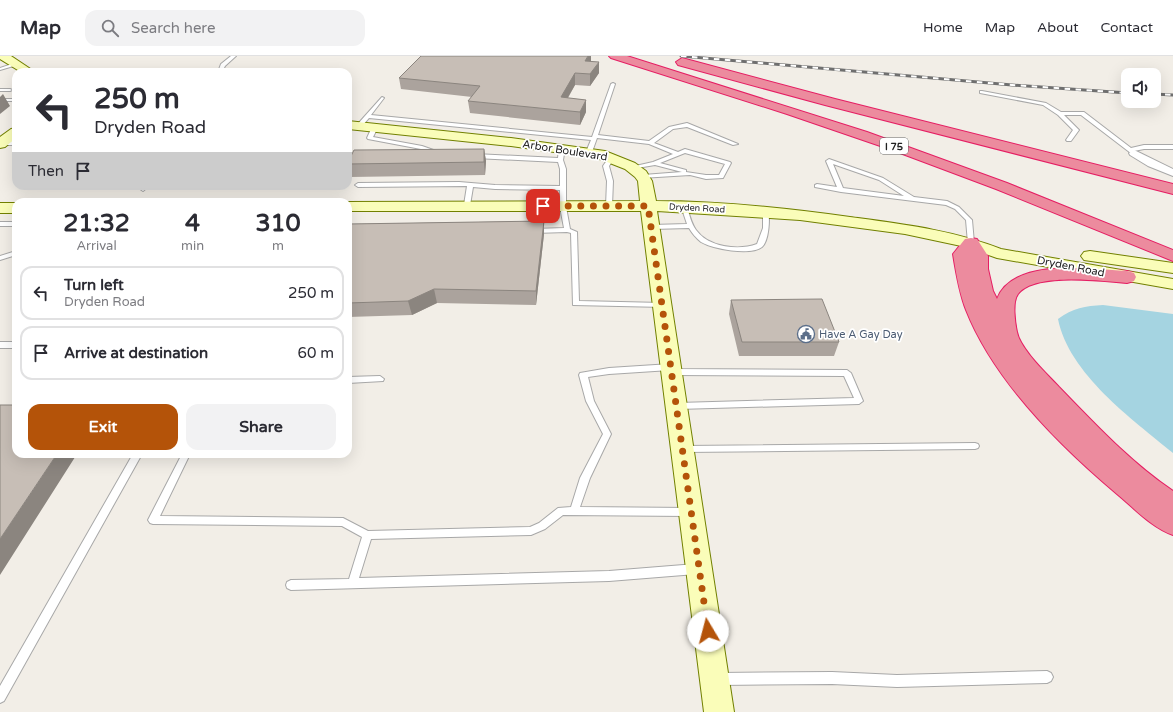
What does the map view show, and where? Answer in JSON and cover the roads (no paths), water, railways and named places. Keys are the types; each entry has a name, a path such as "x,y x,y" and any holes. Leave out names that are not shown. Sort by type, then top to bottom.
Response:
{"highway":[{"name":"I 75","path":"615,56 715,86 898,147 1026,196 1173,256"},
{"name":"I 75","path":"652,56 871,126 1031,183"},
{"path":"667,58 702,66 830,102 1173,188"},
{"path":"1173,506 1153,491 1106,450 1024,363 983,291 978,256 971,243 962,254 968,287 977,313 994,344 1019,380 1046,411 1085,450 1126,488 1173,524"},
{"path":"1008,336 1006,302 1012,290 1030,279 1048,275 1068,274 1127,277"}],"main road":[{"path":"3,56 22,68"},
{"name":"Arbor Boulevard","path":"362,123 561,154 592,142 612,158 638,172"},
{"path":"0,143 12,135"},
{"path":"638,172 646,185 719,712"},
{"name":"Dryden Road","path":"352,206 608,206 650,217 684,206 766,212 858,222 904,229 971,243 997,253 1173,284"},
{"path":"0,208 12,208"},
{"name":"Dryden Road","path":"971,243 997,240 1173,268"}],"street":[{"path":"1132,152 1152,164 1173,173"}],"lane":[{"path":"222,68 223,64 234,56"},
{"path":"0,68 15,64"},
{"path":"592,142 613,84"},
{"path":"0,90 10,90"},
{"path":"982,92 1044,104 1060,114 1076,130 1068,140"},
{"path":"362,123 382,98"},
{"path":"0,100 12,100"},
{"path":"1060,114 1082,113 1132,152 1144,147 1173,147"},
{"path":"362,123 592,142 650,143 679,154"},
{"path":"362,123 370,138 384,142 423,147 444,155"},
{"path":"650,143 671,128 687,125 735,144"},
{"path":"0,143 12,143"},
{"path":"638,172 655,163 685,151 728,163 721,176 706,176 655,163"},
{"path":"467,156 561,154 563,169 563,206 567,230"},
{"path":"608,206 610,181 606,166 612,158"},
{"path":"841,190 829,161 881,178 914,200"},
{"path":"638,172 690,173"},
{"path":"358,185 470,185 563,188"},
{"path":"467,205 470,185"},
{"path":"817,186 914,200 947,203 957,208 969,220 971,243"},
{"path":"684,206 686,216 691,226 703,241 714,246 740,250 751,249 760,245 766,228 766,212"},
{"path":"650,217 691,226"},
{"path":"0,224 12,224"},
{"path":"530,231 567,230 574,232 576,303 663,305"},
{"path":"0,258 12,254"},
{"path":"0,345 12,345"},
{"path":"574,511 585,478 607,434 590,401 583,375 609,370 847,373 858,401 677,406"},
{"path":"352,380 380,379"},
{"path":"683,449 975,446"},
{"path":"0,697 136,458"},
{"path":"184,458 153,520 343,522 367,535 531,530 542,526 561,511 692,512"},
{"path":"353,583 367,535"},
{"path":"291,585 609,576 699,568"},
{"path":"714,678 832,678 897,681 1047,677"}],"water":[{"path":"1103,305 1173,314 1173,453 1104,394 1088,377 1064,339 1058,319 1079,308"}],"railway":[{"path":"681,56 1012,85 1121,93"},
{"path":"1161,94 1173,95"}],"place":[{"name":"Have A Gay Day","path":"806,334"}]}
